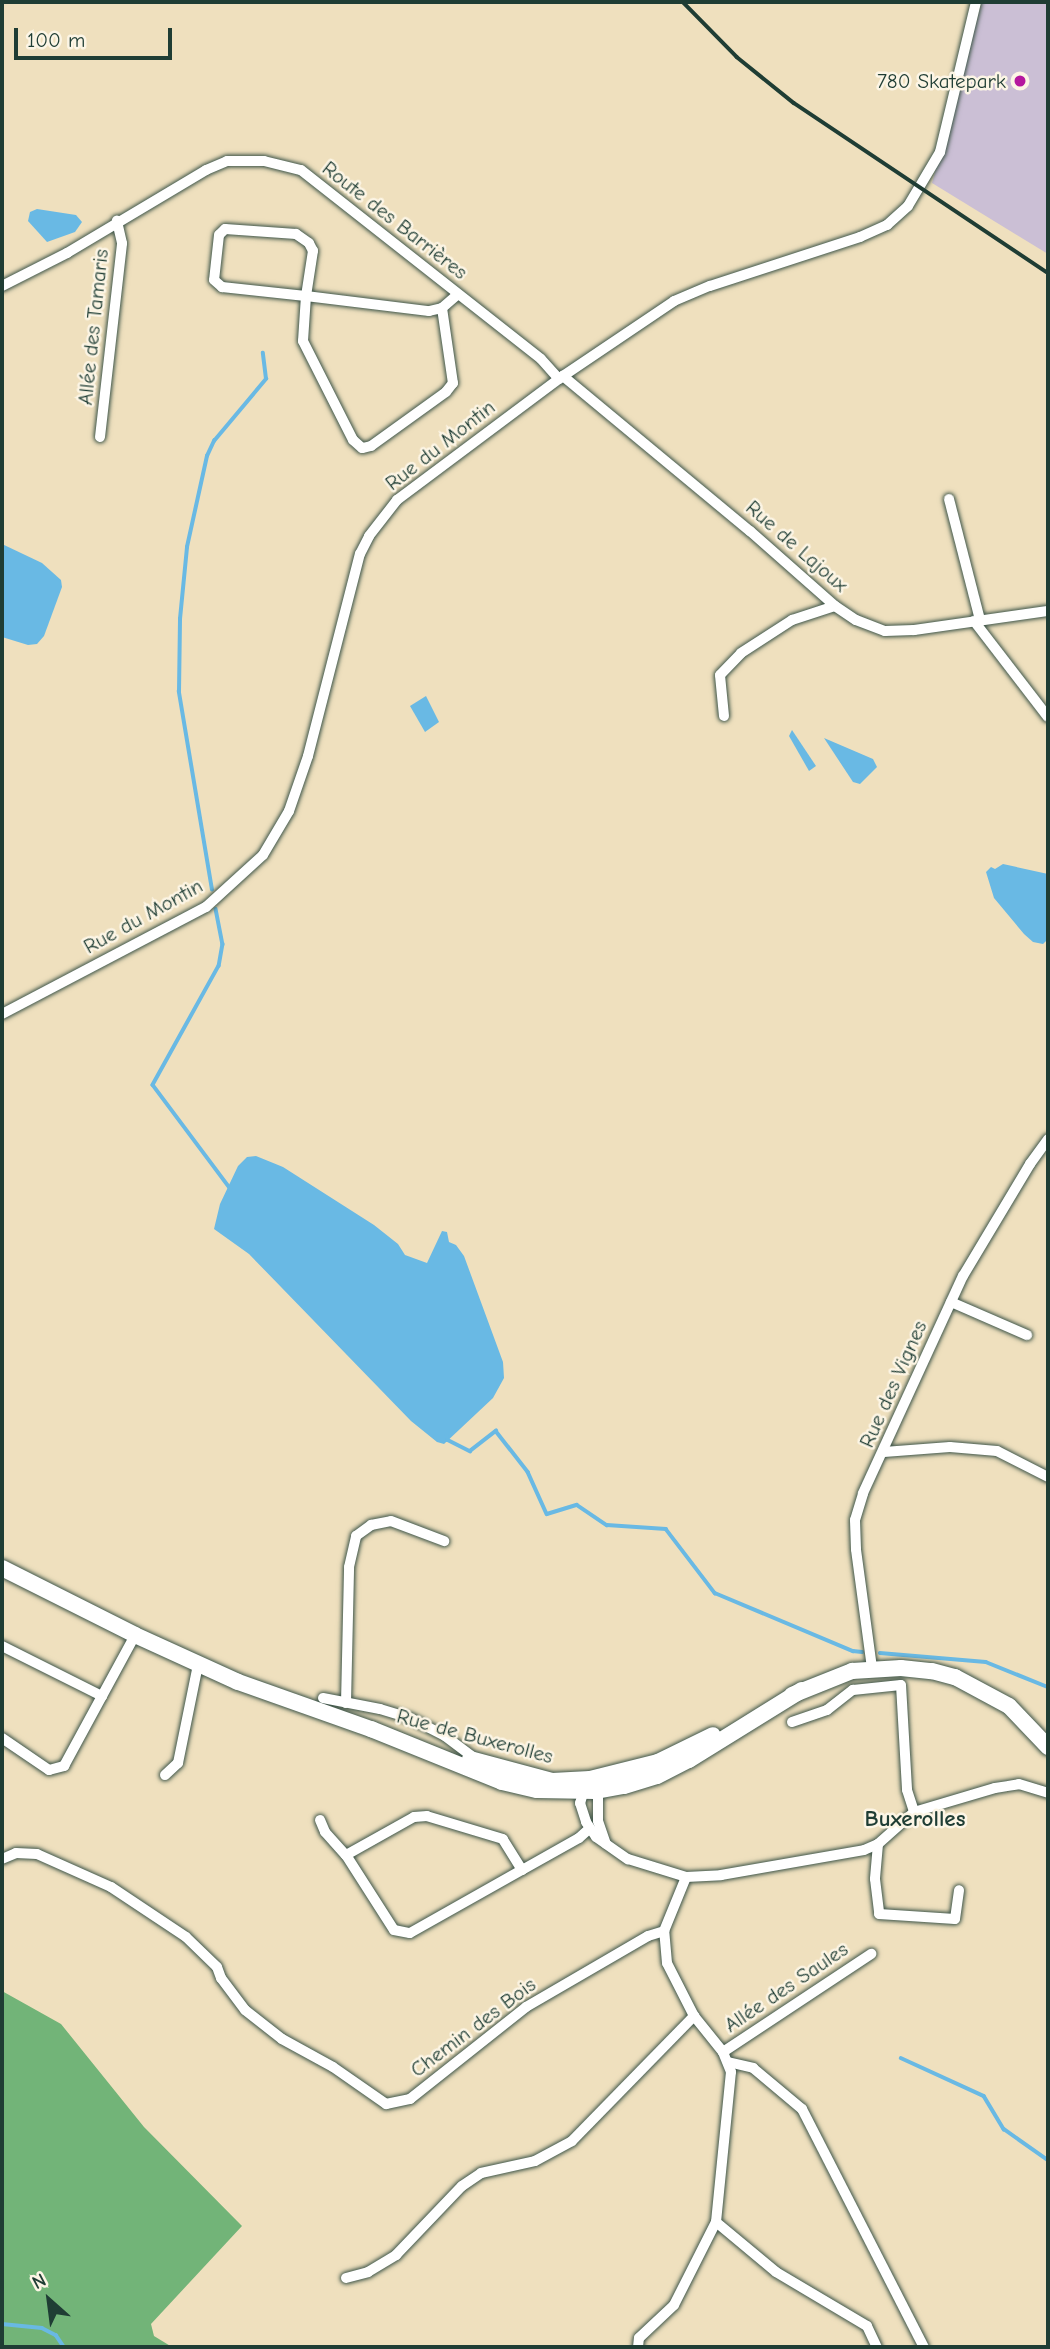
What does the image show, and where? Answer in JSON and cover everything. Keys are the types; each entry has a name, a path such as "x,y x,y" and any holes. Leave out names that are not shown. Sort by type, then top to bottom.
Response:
{"street":[{"name":"Rue du Montin","path":"2,1014 206,907 263,855 289,811 308,756 353,574 369,536 397,500 561,378 674,301 710,286 852,240 887,225 908,205 940,152 976,2"},
{"name":"Route des Barrières","path":"2,286 67,253 217,165 240,160 264,161 301,170 541,359 561,378"},
{"name":"Allée des Tamaris","path":"100,437 122,243 117,222"},
{"path":"442,308 453,383 446,392 371,446 362,448 353,440 303,341 306,296 313,251 309,243 296,234 225,229 219,235 214,281 222,287 306,296 429,311 442,308 458,293"},
{"name":"Rue de Lajoux","path":"561,378 714,500 835,606 856,620 885,631 914,630 1048,611"},
{"path":"949,499 977,620 1048,717"},
{"path":"724,716 720,675 741,653 792,620 835,606"},
{"name":"Rue des Vignes","path":"872,1668 855,1520 863,1493 951,1303 990,1231 1048,1139"},
{"path":"951,1303 1027,1335"},
{"path":"884,1452 950,1447 997,1451 1048,1477"},
{"path":"346,1703 349,1567 356,1536 372,1525 391,1521 444,1541"},
{"name":"Rue de Buxerolles","path":"2,1568 198,1665 371,1729 502,1782 537,1790 624,1786 657,1776 690,1760 802,1690 830,1677 872,1668 901,1668 955,1677 1009,1706 1048,1747"},
{"path":"2,1738 49,1770 64,1766 135,1635"},
{"path":"2,1646 102,1696"},
{"path":"165,1775 178,1763 198,1665"},
{"path":"792,1722 827,1710 853,1690 901,1685 907,1790 914,1812"},
{"path":"323,1698 410,1718 445,1736 480,1762"},
{"path":"371,1729 380,1709"},
{"name":"Rue de Buxerolles","path":"371,1729 480,1762 552,1781 589,1787"},
{"path":"589,1787 580,1803 589,1829 606,1844 650,1868 686,1877 721,1875 864,1850 878,1844 914,1812 1018,1784 1048,1793"},
{"path":"589,1787 606,1844"},
{"path":"346,1855 414,1817 427,1816 503,1839 522,1870"},
{"path":"320,1820 325,1832 346,1855 394,1930 410,1933 589,1829"},
{"path":"878,1844 875,1879 879,1914 955,1919 959,1890"},
{"name":"Chemin des Bois","path":"2,1859 16,1853 37,1854 111,1887 187,1937 217,1967 221,1978 245,2010 273,2032 333,2067 386,2104 410,2099 526,2007 648,1936 664,1931"},
{"path":"638,2347 639,2338 674,2305 716,2222 731,2072 725,2057 694,2016 667,1963 664,1931 686,1877"},
{"name":"Allée des Saules","path":"725,2057 871,1954"},
{"path":"346,2278 368,2272 396,2255 462,2186 481,2173 535,2161 572,2141 694,2016"},
{"path":"725,2057 753,2068 802,2109 924,2347"},
{"path":"716,2222 776,2272 867,2326 877,2347"}],"shaded area":[{"path":"982,2 1048,2 1048,254 932,183"}],"green space":[{"path":"2,1991 61,2024 144,2127 242,2226 151,2324 154,2336 172,2347 2,2347"}],"water":[{"path":"37,209 76,215 82,222 75,232 47,242 28,221 30,212"},
{"path":"2,544 42,563 61,580 62,587 44,636 37,644 28,645 2,637"},
{"path":"426,696 439,722 425,732 410,706"},
{"path":"792,730 816,766 809,771 789,736"},
{"path":"824,738 873,759 877,767 860,784 853,782"},
{"path":"1003,864 1048,874 1048,939 1043,944 1033,942 1024,934 994,898 986,872 991,867 995,869"},
{"path":"256,1156 283,1167 374,1225 398,1244 405,1255 427,1263 442,1231 447,1232 449,1242 456,1245 464,1256 503,1362 504,1378 493,1398 444,1444 437,1442 411,1421 249,1254 214,1229 220,1204 238,1166 247,1157"}],"waterway":[{"path":"212,890 179,692 180,619 187,547 207,456 214,441 266,379 263,353"},
{"path":"216,909 223,944 219,966 153,1085 230,1188"},
{"path":"447,1436 448,1440 470,1451 496,1431 528,1472 547,1514 577,1505 607,1525 666,1529 715,1593 853,1651 862,1652"},
{"path":"880,1653 986,1662 1048,1687"},
{"path":"901,2058 984,2096 1004,2129 1048,2160"},
{"path":"2,2324 42,2328 56,2335 64,2347"}],"railway":[{"path":"683,2 737,57 794,103 1048,273"}],"place":[{"name":"780 Skatepark","path":"1020,81"}],"district":[{"name":"Buxerolles","path":"915,1819"}]}
